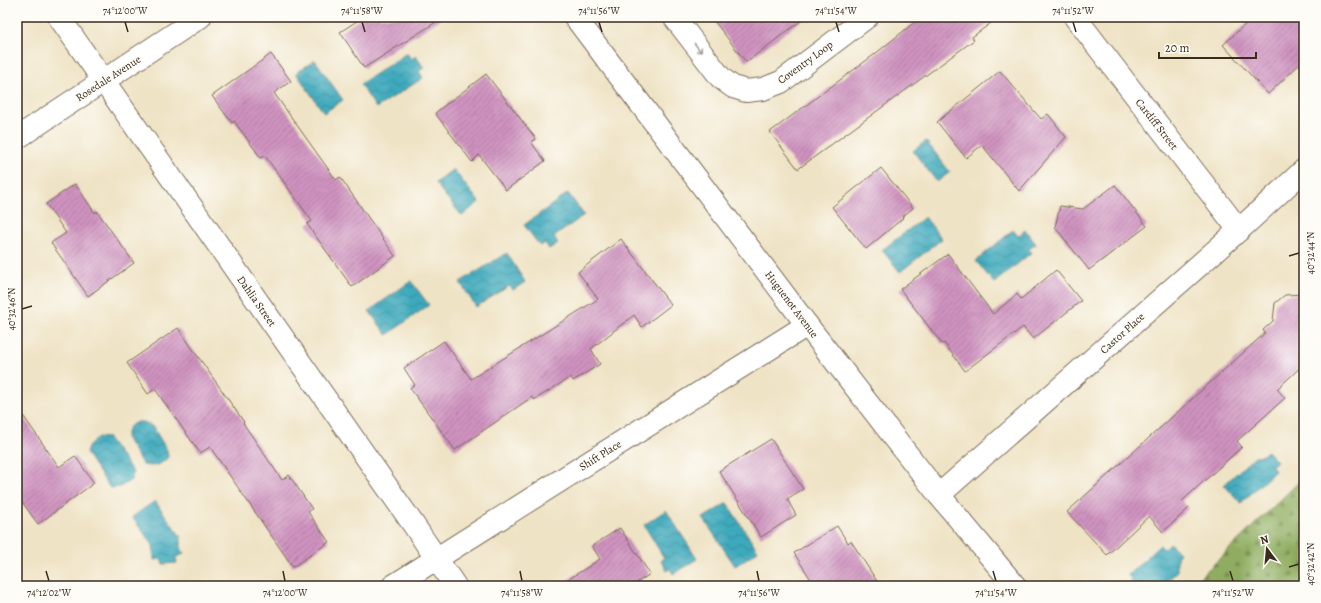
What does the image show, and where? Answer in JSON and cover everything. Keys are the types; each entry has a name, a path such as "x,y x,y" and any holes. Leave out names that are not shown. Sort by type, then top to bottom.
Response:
{"street":[{"name":"Dahlia Street","path":"59,17 437,558 455,586"},
{"name":"Rosedale Avenue","path":"17,138 200,17"},
{"name":"Huguenot Avenue","path":"576,17 807,325 939,495 1014,586"},
{"name":"Coventry Loop","path":"674,17 721,78 733,87 746,91 763,89 781,82 867,17"},
{"name":"Cardiff Street","path":"1075,17 1239,230"},
{"name":"Castor Place","path":"939,495 1239,230 1304,170"},
{"name":"Shift Place","path":"394,586 807,325"}],"green space":[{"path":"1304,477 1304,586 1191,586"}],"water":[{"path":"407,53 411,59 416,56 424,68 419,71 423,78 376,108 360,84"},
{"path":"315,60 343,100 324,113 296,73"},
{"path":"926,141 950,172 937,182 913,151"},
{"path":"453,169 479,202 462,216 435,183"},
{"path":"568,193 584,215 554,237 558,243 549,249 545,243 540,246 524,225"},
{"path":"925,217 942,239 900,272 882,250"},
{"path":"1013,230 1018,236 1025,230 1036,244 1029,249 1031,253 994,283 976,261"},
{"path":"507,253 525,282 513,290 509,286 476,307 460,282"},
{"path":"411,281 429,305 387,335 369,311"},
{"path":"138,422 144,422 153,427 167,450 168,457 160,464 153,466 143,465 126,438 129,428"},
{"path":"98,437 108,438 133,472 131,480 120,487 110,488 86,453 89,445"},
{"path":"1267,451 1277,461 1272,466 1275,471 1241,503 1224,485 1255,456 1263,455"},
{"path":"155,501 181,537 181,547 184,554 176,557 177,563 163,564 161,559 154,560 153,545 132,517"},
{"path":"727,503 758,551 735,566 703,518"},
{"path":"666,510 697,559 673,574 670,569 667,571 661,560 664,558 644,525"},
{"path":"1170,543 1180,554 1177,557 1177,572 1162,586 1128,586 1132,580 1128,575 1160,545 1164,549"}],"building":[{"path":"363,17 444,17 364,68 340,32"},
{"path":"711,17 806,17 746,62"},
{"path":"921,17 999,17 972,37 974,40 798,169 770,132 875,54"},
{"path":"1253,17 1304,17 1304,60 1268,94 1223,45"},
{"path":"271,54 291,81 274,93 336,180 340,177 395,256 352,287 307,224 312,221 265,156 261,158 234,121 232,123 212,96"},
{"path":"1000,71 1041,119 1048,114 1066,137 1019,191 982,145 966,158 937,122"},
{"path":"486,74 536,139 531,142 545,161 506,190 479,155 472,162 435,113"},
{"path":"881,168 913,208 866,249 832,207"},
{"path":"75,184 95,213 97,211 134,263 88,296 51,243 66,233 46,204"},
{"path":"1115,185 1147,226 1089,270 1055,227 1060,206 1083,209"},
{"path":"621,239 671,305 642,327 634,315 591,349 600,364 573,381 571,377 534,400 532,397 455,450 410,388 415,385 404,368 444,341 471,379 598,299 578,272"},
{"path":"948,254 993,314 1017,294 1021,299 1056,270 1081,301 1033,339 1023,327 965,371 944,343 942,344 900,289"},
{"path":"1304,294 1304,364 1277,389 1285,398 1237,441 1242,447 1182,501 1189,508 1163,532 1149,516 1107,555 1067,512 1265,333 1263,330 1273,321 1275,303 1285,295"},
{"path":"178,328 244,422 243,423 282,480 289,475 312,509 308,512 329,542 293,567 210,447 200,453 155,389 148,394 127,363"},
{"path":"17,407 59,467 75,456 94,483 38,524 17,495"},
{"path":"771,439 803,489 787,499 796,515 761,537 719,471"},
{"path":"837,526 848,543 851,541 880,586 815,586 794,553"},
{"path":"620,528 650,574 632,586 558,586 600,559 592,546"}]}
